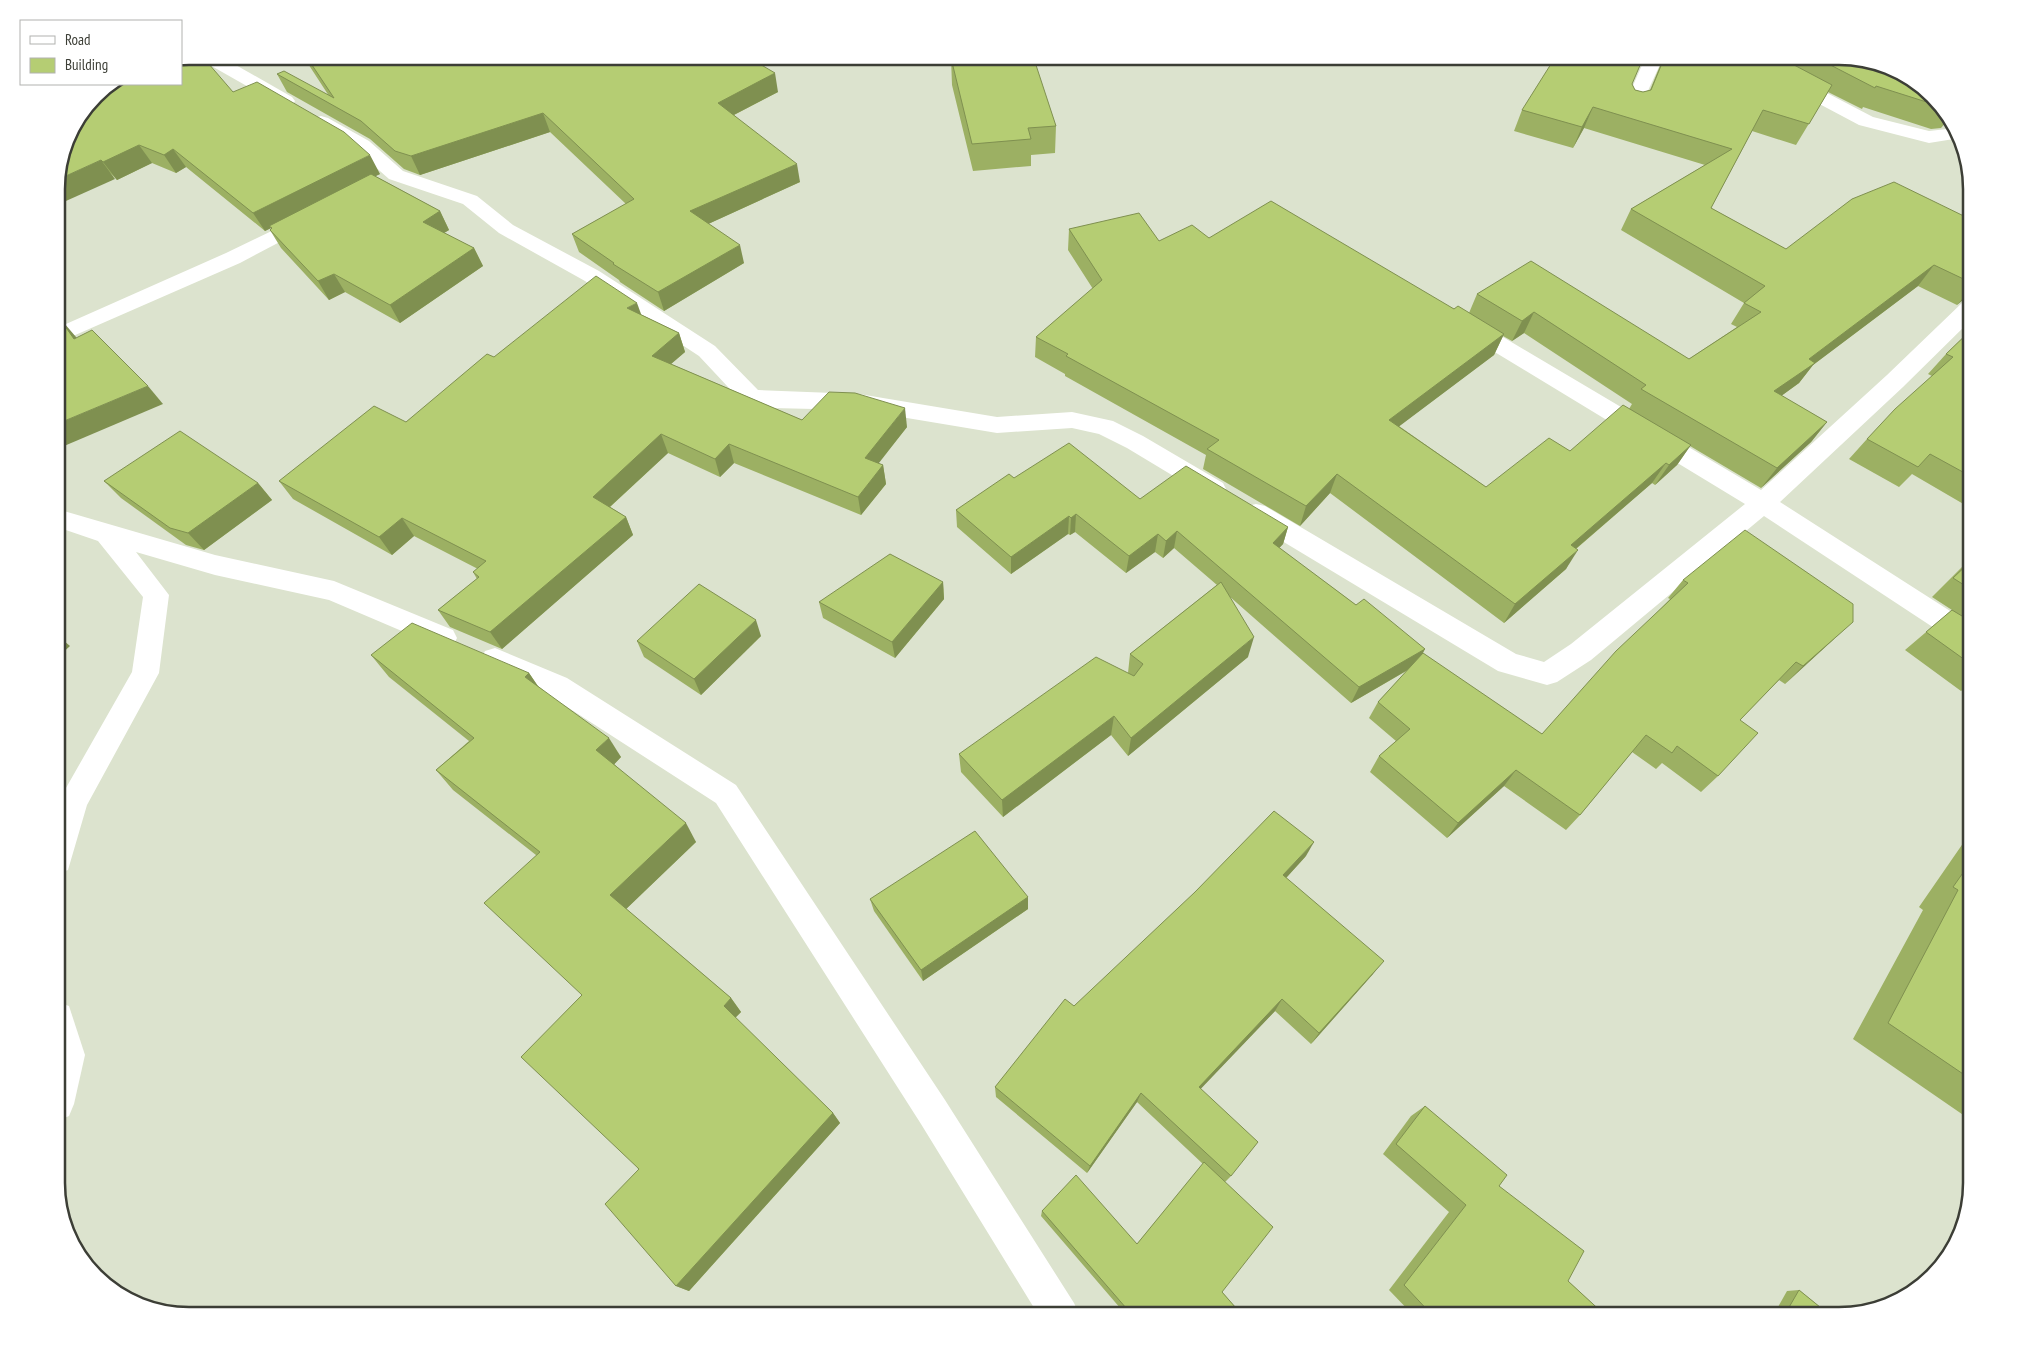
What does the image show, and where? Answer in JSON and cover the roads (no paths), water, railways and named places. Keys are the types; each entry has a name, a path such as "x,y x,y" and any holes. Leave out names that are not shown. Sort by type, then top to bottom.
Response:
{"street":[{"path":"223,65 362,145 387,180 470,200 506,229 592,276 707,351 751,397 771,400 860,402 996,425 1072,420 1105,427 1135,442 1508,663 1547,674 1581,652 1763,503 1895,381 1963,315"},
{"path":"1633,106 1652,65"},
{"path":"1754,65 1772,71 1866,121 1929,137 1950,134"},
{"path":"65,332 233,258 327,210"},
{"path":"1450,315 1763,503 1963,633"},
{"path":"65,521 215,565 334,591 557,686 726,794 933,1112 1055,1307"},
{"path":"65,829 73,802 145,673 156,595 107,534"},
{"path":"65,1046 68,1055 65,1067"}]}
